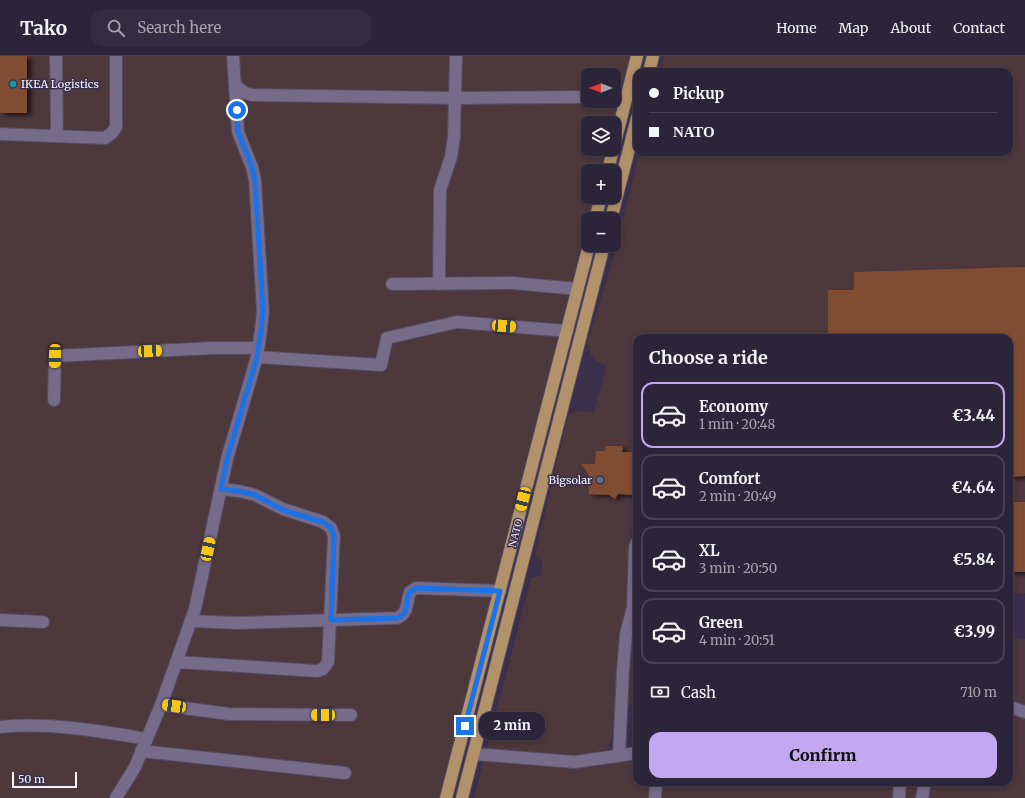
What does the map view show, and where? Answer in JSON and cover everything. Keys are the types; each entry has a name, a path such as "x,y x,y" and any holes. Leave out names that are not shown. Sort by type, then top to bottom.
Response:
{"main road":[{"path":"634,68 637,56"},
{"path":"650,68 653,56"},
{"path":"621,121 633,72"},
{"path":"613,212 633,134"},
{"name":"ΝΑΤΟ","path":"446,798 587,252"},
{"name":"ΝΑΤΟ","path":"462,798 602,252"}],"street":[{"path":"56,56 57,136"},
{"path":"0,134 105,138 112,133 116,127 116,56"},
{"path":"116,798 135,767 161,705 195,609 227,459 257,353 261,330 263,311 255,180 252,167 238,132 233,56"},
{"path":"439,284 440,190 451,157 454,137 456,56"},
{"path":"236,86 245,93 252,95 455,98 581,97"},
{"path":"621,97 627,97"},
{"path":"392,284 513,283 578,288"},
{"path":"54,400 55,356 213,348 381,365 387,338 457,322 567,331"},
{"path":"176,662 320,670 325,667 328,662 334,536 331,528 323,522 283,510 255,495 221,489"},
{"path":"191,621 237,623 397,618 403,616 410,592 416,588 500,591"},
{"path":"619,755 626,634 632,608 633,588"},
{"path":"0,620 43,622"},
{"path":"161,705 229,714 351,715"},
{"path":"1013,708 1025,712"},
{"path":"0,727 20,725 66,728 146,739"},
{"path":"141,751 345,773"},
{"path":"474,754 575,762 633,753"},
{"path":"655,798 656,786"},
{"path":"899,798 900,786"},
{"path":"922,798 924,786"}],"shaded area":[{"path":"0,56 630,56 621,91 621,68 581,68 581,108 617,108 615,116 581,116 581,156 604,156 602,164 581,164 581,204 592,204 590,212 581,212 581,248 440,798 0,798"},
{"path":"664,56 1025,56 1025,593 1013,592 1013,334 633,334 633,518 628,559 633,560 633,705 616,704 613,735 607,750 608,759 633,756 633,786 1013,786 1013,638 1025,639 1025,798 474,798 531,578 540,576 543,562 535,555 568,416 577,411 594,412 607,366 598,362 591,355 587,343 615,252 621,252 621,227 639,156 1013,156 1013,68 661,68"}],"building":[{"name":"IKEA Logistics","path":"0,56 27,56 27,113 0,113"},
{"path":"1025,267 1025,476 1013,477 1013,334 828,334 828,290 854,290 854,272"},
{"path":"606,446 623,446 622,452 633,452 633,495 618,494 615,499 609,495 589,494 589,475 581,464 595,464 596,451 605,451"},
{"path":"1013,502 1025,502 1025,572 1013,572"}],"place":[{"name":"IKEA Logistics","path":"13,84"},
{"name":"Bigsolar","path":"600,480"}],"route":[{"path":"237,110 238,132 252,167 255,180 263,311 257,357 227,459 221,489 255,495 283,510 323,522 331,528 334,536 331,620 397,618 403,616 410,592 416,588 500,591 465,726"}]}
